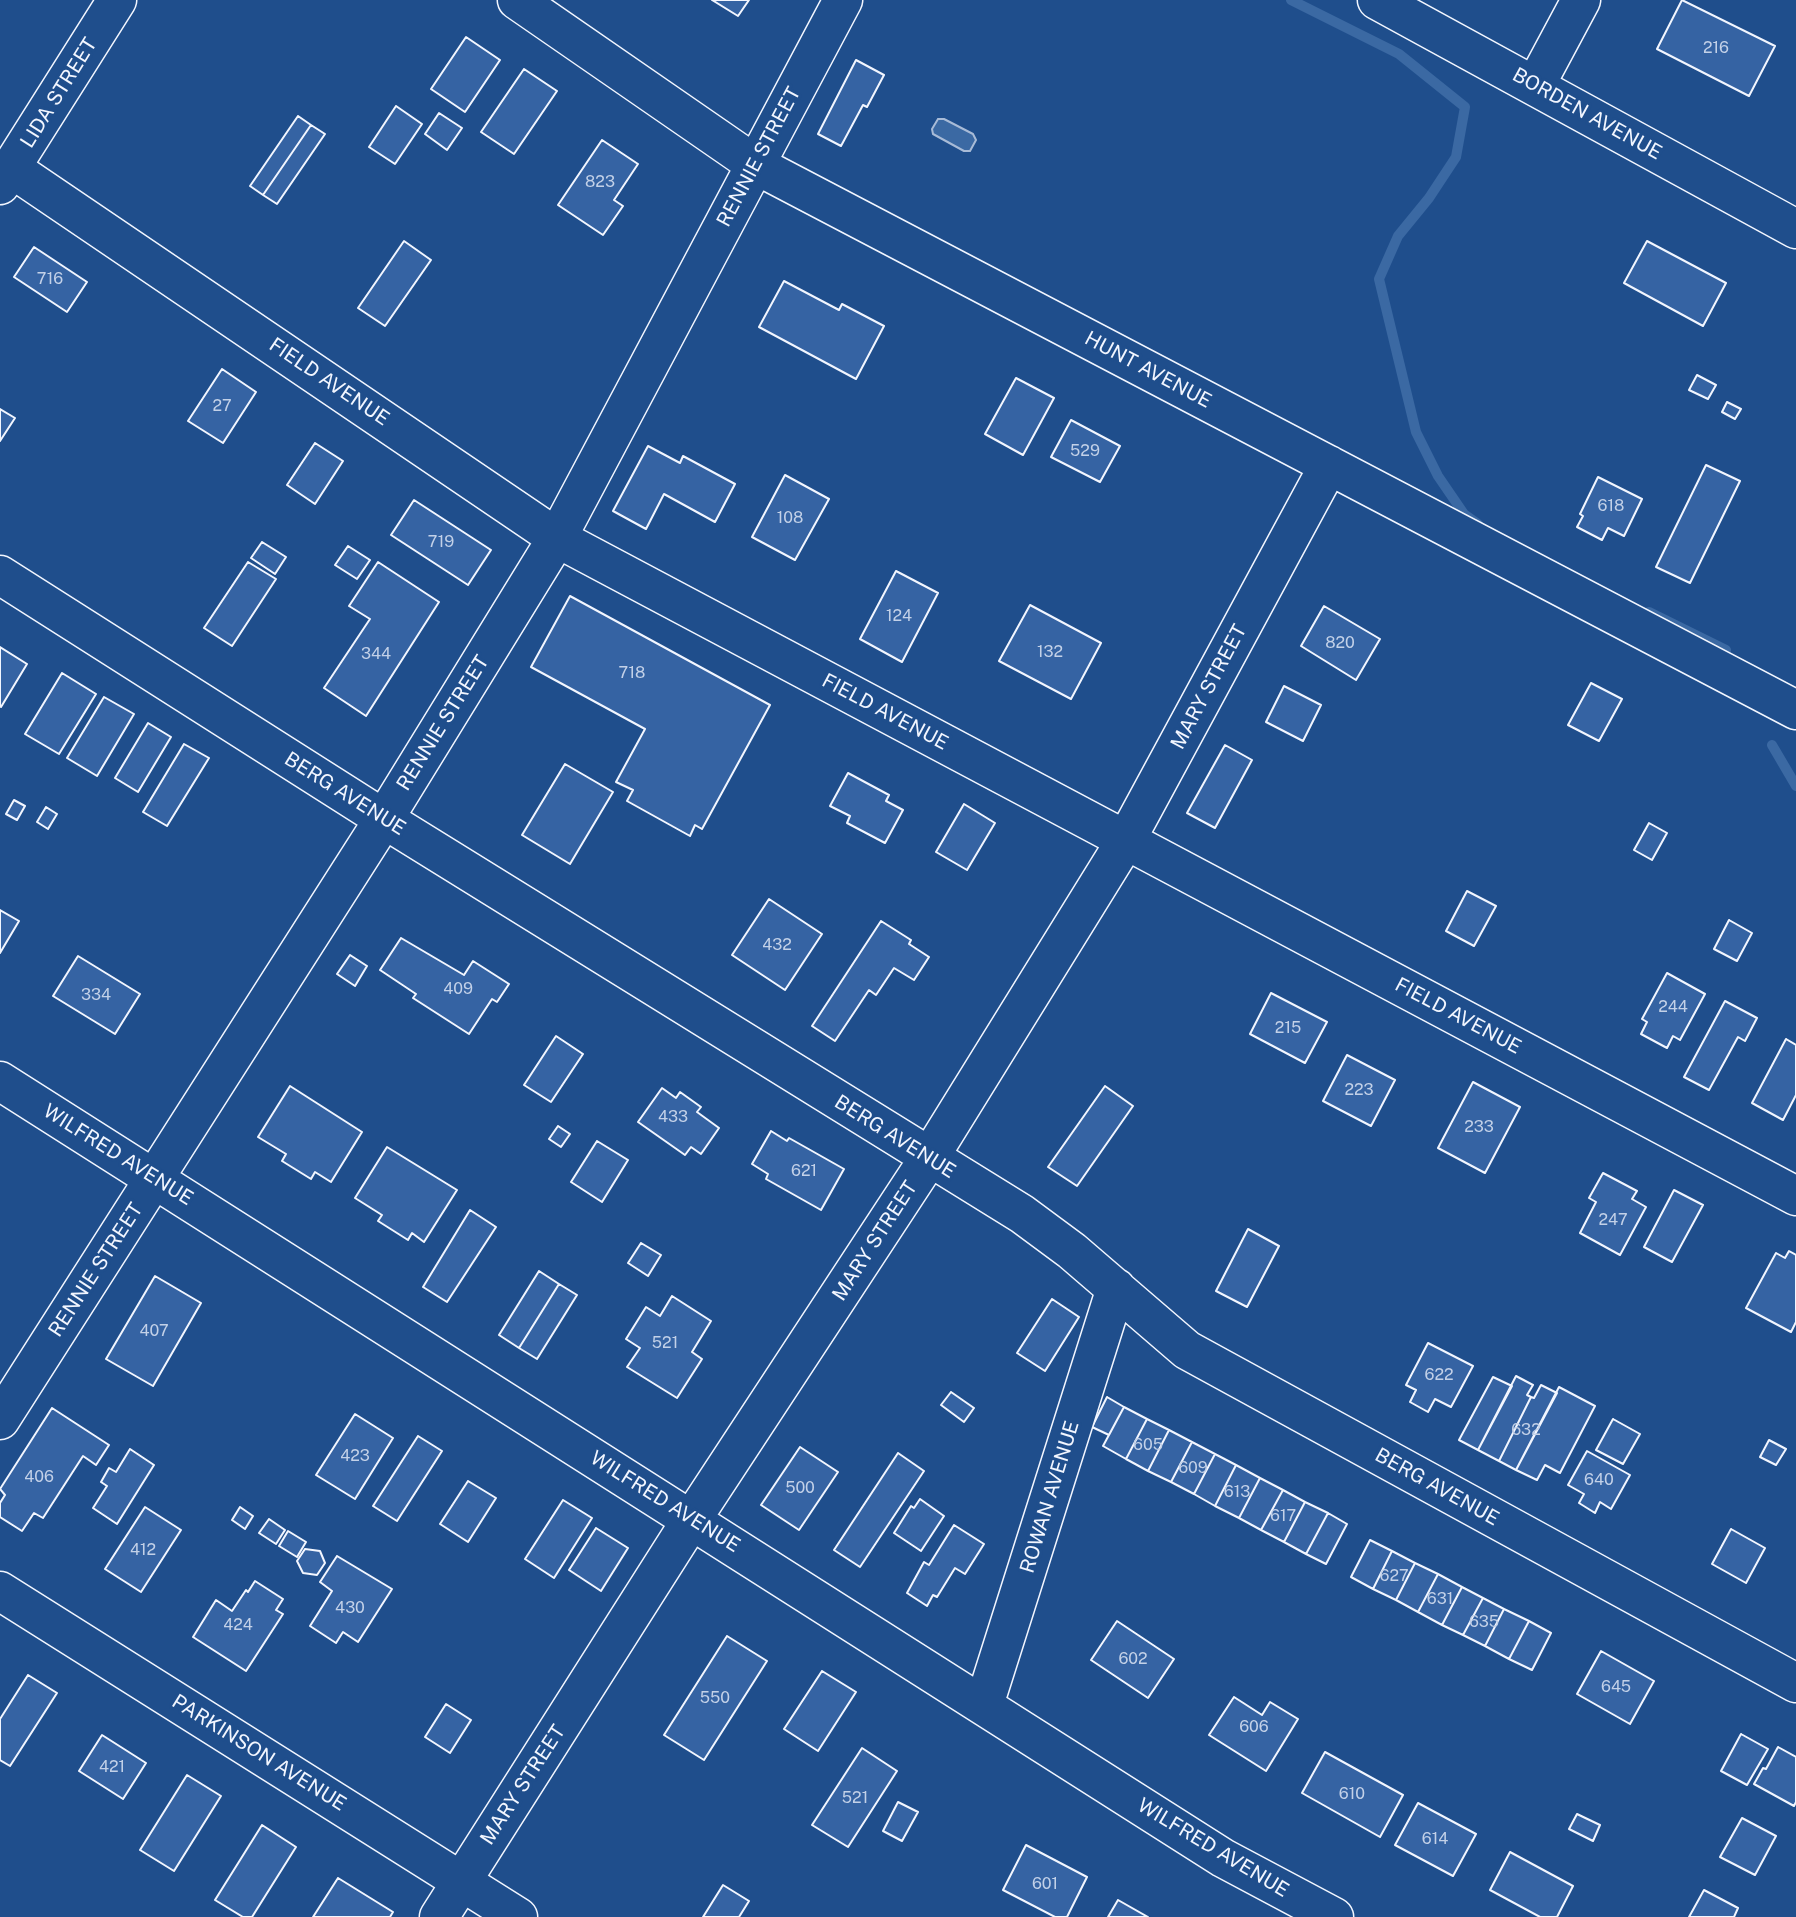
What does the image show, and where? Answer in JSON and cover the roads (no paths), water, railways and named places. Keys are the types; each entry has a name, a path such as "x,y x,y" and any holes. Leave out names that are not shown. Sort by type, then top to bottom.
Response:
{"street":[{"name":"LIDA STREET","path":"6,176 117,0"},
{"name":"HUNT AVENUE","path":"517,0 756,165 1796,710"},
{"name":"RENNIE STREET","path":"0,1420 384,819 557,538 843,0"},
{"name":"BORDEN AVENUE","path":"1377,0 1796,229"},
{"path":"1535,86 1581,0"},
{"name":"FIELD AVENUE","path":"6,176 557,538 1796,1196"},
{"name":"MARY STREET","path":"439,1917 692,1519 929,1158 1126,840 1329,465"},
{"name":"BERG AVENUE","path":"0,575 384,819 1022,1214 1072,1251 1187,1350 1796,1683"},
{"name":"WILFRED AVENUE","path":"0,1081 1223,1858 1334,1917"},
{"name":"ROWAN AVENUE","path":"984,1705 1116,1288"},
{"name":"PARKINSON AVENUE","path":"0,1591 518,1917"}],"water":[{"path":"938,119 973,134 976,140 970,151 964,151 933,134 932,129"}],"waterway":[{"path":"1291,0 1399,54 1465,107 1456,157 1429,198 1398,236 1379,279 1416,432 1438,476 1464,514 1478,524"},
{"path":"1649,612 1726,650"},
{"path":"1772,745 1796,786"}]}
